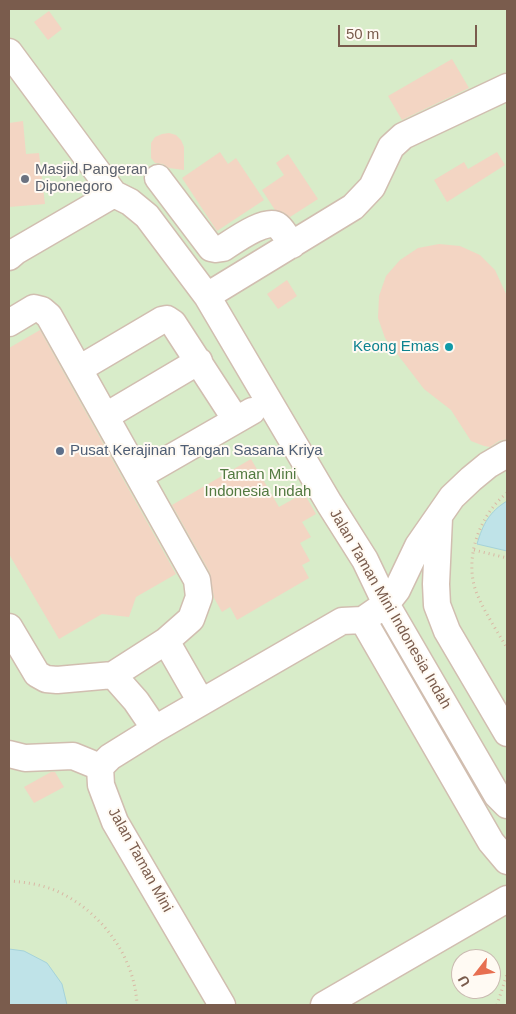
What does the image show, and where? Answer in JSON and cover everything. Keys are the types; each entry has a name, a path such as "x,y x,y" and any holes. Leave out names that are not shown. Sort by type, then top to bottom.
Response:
{"lane":[{"name":"Jalan Taman Mini Indonesia Indah","path":"9,52 114,194 130,202 147,216 207,296 365,560 386,604 497,795 507,805"},
{"path":"207,296 353,207 372,187 391,147 403,136 507,87"},
{"path":"158,178 211,248 224,248 262,225 270,223 277,225 292,245"},
{"path":"9,257 16,251 114,194"},
{"path":"9,323 34,308 42,310 49,316 198,580 199,597 190,619 166,641 113,675 57,680 46,679 37,674 9,627"},
{"path":"79,369 162,320 167,319 173,323 199,361 236,420"},
{"path":"106,416 199,361"},
{"path":"139,476 270,401"},
{"path":"9,754 25,758 73,756 100,767 110,757 155,729 342,621 363,620 386,604 397,590 418,546 452,497 488,465 507,454"},
{"path":"439,518 437,604 448,631 507,733"},
{"path":"363,620 490,842 507,861"},
{"path":"166,641 201,702"},
{"path":"113,675 136,701 155,729"},
{"name":"Jalan Taman Mini","path":"100,767 101,785 115,822 222,1005"},
{"path":"324,1005 506,901"}],"path":[{"path":"507,493 494,504 485,518 474,550 472,573 476,593 507,648"},
{"path":"474,550 507,558"},
{"path":"9,881 29,883 60,893 88,910 110,933 127,961 136,992 137,1005"},
{"path":"497,1005 507,974"}],"green space":[{"name":"Taman Mini Indonesia Indah","path":"9,9 507,9 507,1005 9,1005"}],"water":[{"path":"507,501 507,551 477,544 487,519"},
{"path":"9,949 24,951 47,963 62,984 67,1005 9,1005"}],"building":[{"path":"49,11 62,29 48,40 34,22"},
{"path":"452,59 469,88 402,120 388,96"},
{"name":"Masjid Pangeran Diponegoro","path":"23,121 26,154 39,153 45,204 9,207 9,123"},
{"path":"169,133 176,135 184,147 184,170 169,168 163,164 155,163 151,158 151,143 155,137"},
{"path":"220,152 228,164 236,158 264,200 217,231 182,178"},
{"path":"497,152 505,165 447,202 434,180 464,162 468,169"},
{"path":"288,154 318,199 290,217 283,212 275,210 262,190 284,175 276,163"},
{"name":"Keong Emas","path":"439,244 460,246 480,255 495,270 507,296 507,439 499,441 490,447 471,441 451,410 424,389 385,338 378,318 379,296 386,276 400,260 418,248"},
{"path":"287,280 297,296 278,309 267,294"},
{"name":"Pusat Kerajinan Tangan Sasana Kriya","path":"40,330 176,574 136,597 129,617 102,614 59,639 9,554 9,348"},
{"path":"251,459 279,507 304,493 316,514 302,522 311,537 300,543 310,561 302,565 309,578 237,620 230,607 222,612 214,598 210,573 172,505"},
{"path":"51,772 55,772 64,787 34,803 24,787"}],"place":[{"name":"Masjid Pangeran Diponegoro","path":"25,179"},
{"name":"Keong Emas","path":"449,347"},
{"name":"Pusat Kerajinan Tangan Sasana Kriya","path":"60,451"}]}
